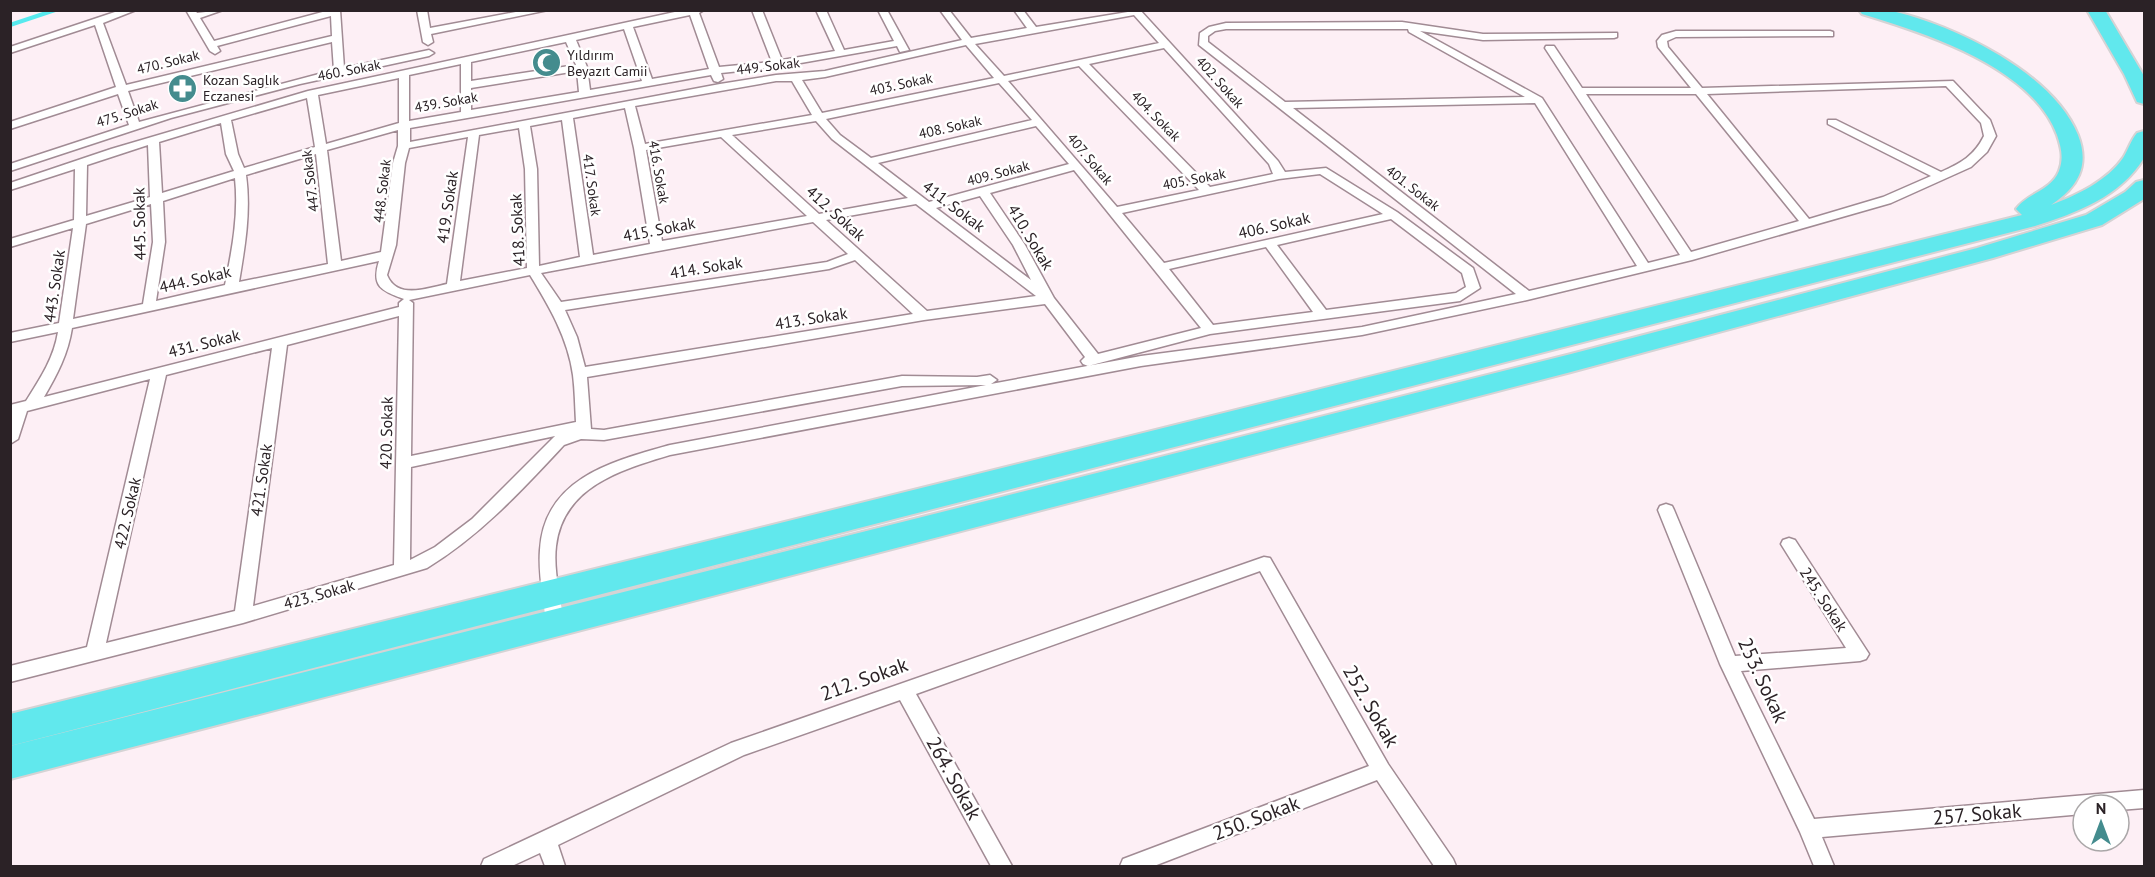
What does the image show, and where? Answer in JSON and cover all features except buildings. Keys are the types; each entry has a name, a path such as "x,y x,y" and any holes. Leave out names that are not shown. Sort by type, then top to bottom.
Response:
{"highway":[{"path":"1868,10 1944,36 1990,59 2032,88 2060,116 2067,128 2074,159 2066,181 2058,190 2032,207 1959,238"},
{"path":"2109,18 2145,62"},
{"path":"2109,18 2145,98"},
{"path":"10,764 554,609 2055,211 2096,192 2128,165 2145,137"},
{"path":"10,730 554,609 1514,378 1985,254 2094,220 2133,197 2145,187"}],"street":[{"path":"10,50 132,10"},
{"path":"219,10 192,14 224,64"},
{"path":"422,10 431,69"},
{"path":"426,32 511,13 544,10"},
{"path":"757,10 778,64"},
{"path":"821,10 841,54"},
{"path":"882,10 907,55"},
{"name":"407. Sokak","path":"944,10 967,42 1039,122 1162,267 1210,330"},
{"path":"1018,10 1033,30"},
{"path":"211,45 335,11 339,71"},
{"path":"697,11 720,87"},
{"name":"460. Sokak","path":"10,187 225,117 312,93 466,62 628,26 679,12 697,11"},
{"name":"449. Sokak","path":"404,147 720,87 776,78 795,78 1033,30 1088,15 1135,11"},
{"name":"402. Sokak","path":"1135,11 1274,163 1278,168 1279,176"},
{"path":"98,21 135,126"},
{"path":"1402,25 1483,37 1614,35"},
{"path":"1402,25 1538,100 1644,267"},
{"name":"401. Sokak","path":"1402,25 1227,26 1212,29 1203,35 1203,43 1527,296"},
{"path":"628,26 648,83"},
{"path":"1807,224 1663,48 1662,41 1665,37 1676,34 1830,34"},
{"path":"1456,54 1483,37"},
{"name":"470. Sokak","path":"10,126 122,89 336,38"},
{"path":"570,38 582,67 585,95"},
{"name":"439. Sokak","path":"10,243 240,172 404,125 585,95 715,70 778,64 899,43"},
{"name":"403. Sokak","path":"640,148 819,117 1166,45"},
{"path":"1550,48 1688,257"},
{"name":"475. Sokak","path":"10,168 135,126 339,71 429,53"},
{"path":"466,62 468,85 466,114"},
{"name":"404. Sokak","path":"1082,63 1208,192"},
{"path":"468,85 582,67"},
{"name":"448. Sokak","path":"404,75 404,147 399,163 392,236 381,275 384,283 406,303"},
{"name":"411. Sokak","path":"795,78 819,117 836,137 1048,299 1095,360"},
{"path":"554,609 548,546 559,509 581,483 618,465 670,450 1130,363 1362,331 1527,296 1688,257 1887,200 1967,165 1983,150 1990,136 1986,122 1949,84 1700,91 1580,91"},
{"name":"447. Sokak","path":"312,93 321,148 334,266"},
{"path":"1281,105 1538,100"},
{"name":"416. Sokak","path":"629,104 640,148 657,246"},
{"name":"417. Sokak","path":"567,115 587,260"},
{"path":"225,117 232,154 240,172 243,197 242,220 231,288"},
{"name":"408. Sokak","path":"868,162 1039,122"},
{"path":"1832,122 1942,177"},
{"name":"418. Sokak","path":"524,124 531,169 533,270 557,307 570,337 580,373 584,429"},
{"name":"419. Sokak","path":"453,286 474,133"},
{"name":"412. Sokak","path":"725,135 924,316"},
{"name":"445. Sokak","path":"149,306 158,258 153,140"},
{"name":"443. Sokak","path":"10,439 21,408 59,358 80,221 81,162"},
{"name":"409. Sokak","path":"923,203 984,192 1076,166"},
{"name":"405. Sokak","path":"1114,211 1279,176 1322,170 1393,215 1468,271 1473,288 1460,297 1321,313"},
{"name":"410. Sokak","path":"984,192 1018,245 1048,299"},
{"name":"415. Sokak","path":"406,303 453,286 657,246 816,218 923,203"},
{"name":"406. Sokak","path":"1162,267 1393,215"},
{"path":"403,463 584,429 604,435 902,381 977,382 1095,360 1210,330 1321,313 1270,244"},
{"name":"444. Sokak","path":"10,338 387,255"},
{"name":"414. Sokak","path":"557,307 829,266 858,255"},
{"name":"413. Sokak","path":"580,373 924,316 1048,299"},
{"name":"431. Sokak","path":"21,408 280,343 406,303"},
{"name":"420. Sokak","path":"402,570 406,303"},
{"name":"421. Sokak","path":"243,616 280,343"},
{"name":"422. Sokak","path":"95,653 159,373"},
{"name":"423. Sokak","path":"10,674 243,616 402,570 440,553 456,541 499,503 559,441 584,429"},
{"name":"253. Sokak","path":"1666,510 1730,664 1809,829 1824,867"},
{"name":"245. Sokak","path":"1730,664 1860,654 1789,544"},
{"name":"212. Sokak","path":"491,867 738,748 1264,563"},
{"name":"252. Sokak","path":"1264,563 1382,770 1446,867"},
{"name":"264. Sokak","path":"904,689 1002,867"},
{"name":"250. Sokak","path":"1130,867 1382,770"},
{"name":"257. Sokak","path":"1809,829 2145,799"},
{"path":"546,840 555,867"}],"waterway":[{"path":"10,25 55,10"}],"place":[{"name":"Yıldırım Beyazıt Camii","path":"546,63"},
{"name":"Kozan Saglık Eczanesi","path":"182,88"}]}
